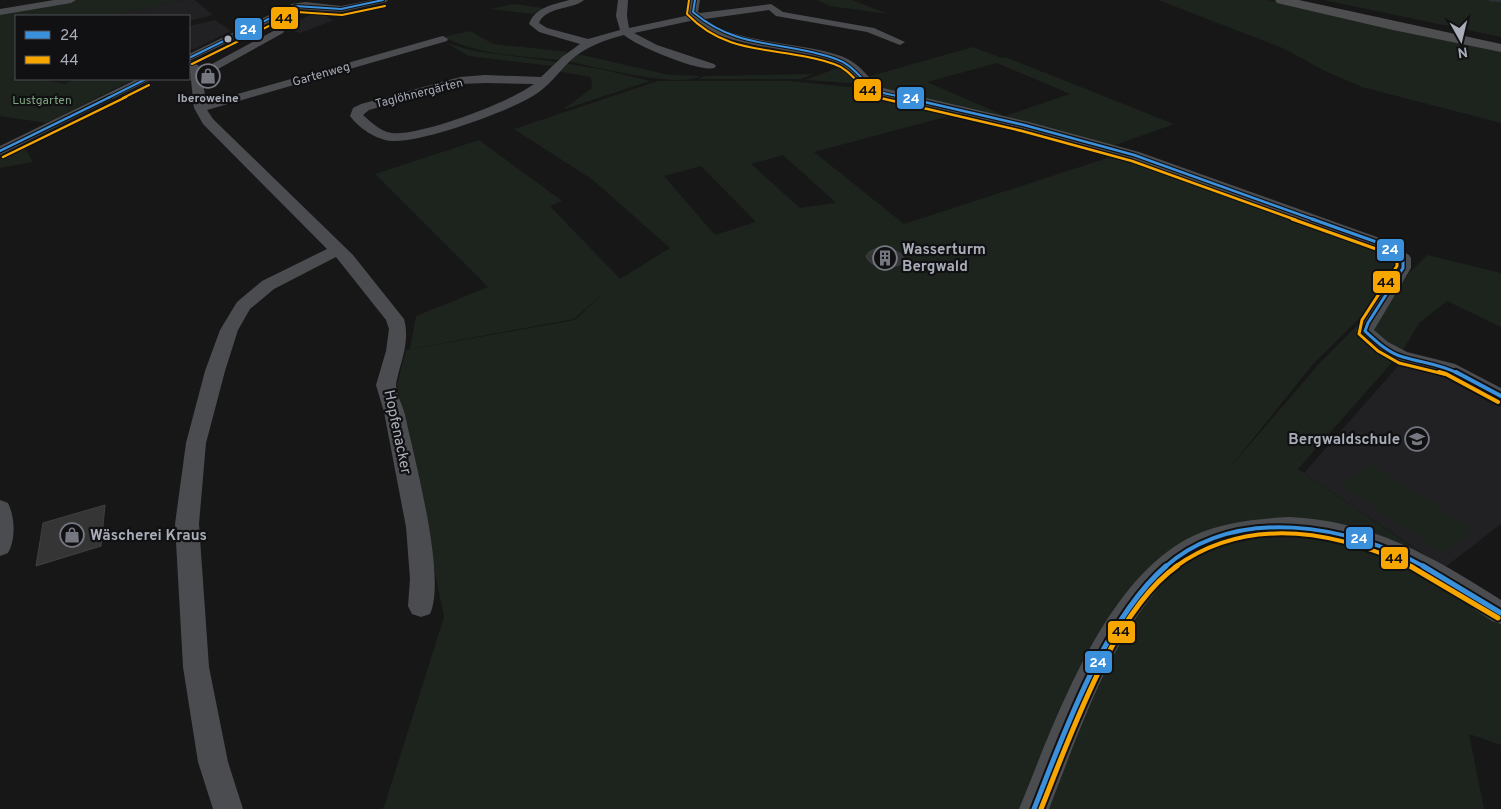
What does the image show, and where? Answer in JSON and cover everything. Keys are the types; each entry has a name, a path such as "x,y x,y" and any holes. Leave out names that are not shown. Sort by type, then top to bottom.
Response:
{"highway":[{"path":"1282,0 1393,26 1501,48"},
{"path":"1309,0 1390,19 1501,41"}],"street":[{"path":"0,12 71,0"},
{"path":"190,58 280,13 298,2 344,9 383,0"},
{"path":"579,0 549,9 537,16 534,24 543,30 589,43"},
{"path":"623,0 622,21 626,32 647,45 710,66"},
{"path":"695,0 691,8 694,17 707,27 725,34 829,55 850,64 872,86 882,92 1024,124 1134,155 1382,244 1403,258 1403,268 1368,323 1366,331 1382,346 1401,356 1448,368 1501,396"},
{"name":"Taglöhnergärten","path":"544,81 485,79 444,84 373,104 357,111 356,116 385,136 402,138 519,100 544,81 566,56 589,43 626,32 694,17 771,7 780,14 870,30 900,42"},
{"path":"255,13 280,13"},
{"path":"236,22 241,32"},
{"path":"200,108 193,68 214,67 274,34 241,32"},
{"name":"Gartenweg","path":"200,108 443,39"},
{"path":"0,151 144,80"},
{"name":"Hopfenacker","path":"200,108 208,121 347,258 395,318 398,329 395,351 386,386 394,412 418,527 422,579 421,606"},
{"path":"228,809 213,762 196,667 187,524 196,442 215,371 229,330 243,306 268,285 337,250"},
{"path":"0,509 0,546"},
{"path":"1034,809 1079,701 1115,630 1138,594 1159,572 1181,555 1211,538 1261,528 1313,528 1365,538 1440,574 1501,613"}],"shaded area":[{"path":"184,0 195,0 213,15 190,21 190,15 117,14"},
{"path":"320,10 336,15 326,17 334,20 301,33 282,29 309,14"},
{"path":"215,20 231,31 195,49 190,49 190,26"},
{"name":"Bergwaldschule","path":"1399,365 1440,372 1501,405 1501,524 1444,568 1304,473"}],"green space":[{"name":"Lustgarten","path":"76,0 184,0 118,14 120,15 15,15 15,80 45,80 64,84 74,80 132,80 47,123 0,116 0,12"},
{"path":"817,0 852,0 888,14 830,6"},
{"path":"1158,0 1268,0 1501,51 1501,123 1362,87 1323,70 1285,49"},
{"path":"1324,0 1501,0 1501,37"},
{"path":"514,4 542,9 533,14 491,9"},
{"path":"470,31 493,44 568,52 559,60 515,56 471,48 444,37"},
{"path":"446,43 474,51 558,62 553,66 469,56"},
{"path":"973,47 1002,58 1008,58 1174,124 1113,146 896,93 878,87 867,77","holes":["997,63 1070,94 1005,116 927,82"]},
{"path":"573,53 669,75 700,76 674,80 655,78 566,61"},
{"path":"562,63 600,69 650,81 564,109 592,88 591,77 556,71"},
{"path":"847,66 864,84 805,80"},
{"path":"813,74 801,79 699,79 704,76"},
{"path":"658,81 790,81 869,89 964,112 814,152 904,224 1120,154 1370,243 1393,257 1395,267 1388,285 1357,321 1314,363 1227,471 1318,365 1427,255 1501,273 1501,327 1447,301 1419,323 1403,350 1298,469 1443,568 1501,615 1501,745 1469,734 1484,809 381,809 384,807 444,617 397,385 406,350 575,320 606,291 574,319 410,349 416,316 488,287 375,174 479,140 562,201 550,206 620,279 670,248 593,180 514,129","holes":["783,155 835,202 835,203 800,208 751,164","701,166 756,222 715,235 664,176"]},
{"path":"23,145 33,162 0,168 0,156"},
{"path":"1371,464 1473,529 1442,553 1340,485"}],"building":[{"name":"Wasserturm Bergwald","path":"877,248 893,249 901,254 905,260 899,265 890,268 874,265 866,256"},
{"name":"Wäscherei Kraus","path":"105,505 101,546 36,566 43,523"}],"waterway":[{"path":"1490,0 1501,1"}],"transit line":[{"name":"24","path":"190,58 295,6 341,9 383,0"},
{"name":"44","path":"689,0 687,14 700,27 716,37 756,49 817,59 835,64 848,72 877,97 1022,131 1132,161 1379,250 1397,261 1397,266 1362,320 1359,334 1378,351 1399,363 1446,374 1498,402"},
{"name":"24","path":"695,0 693,12 708,24 724,33 742,39 819,53 837,59 851,66 879,91 1024,125 1134,155 1382,244 1403,258 1403,268 1368,323 1365,331 1381,346 1401,357 1448,368 1501,396"},
{"name":"44","path":"192,64 297,12 342,15 385,6"},
{"name":"24","path":"0,151 144,80"},
{"name":"44","path":"3,157 149,85"},
{"name":"24","path":"1034,809 1081,697 1102,654 1128,609 1145,586 1157,574 1169,563 1195,546 1240,531 1292,527 1325,530 1356,537 1415,561 1501,613"},
{"name":"44","path":"1041,809 1086,700 1118,637 1133,613 1150,590 1173,568 1213,546 1242,537 1292,533 1325,536 1355,543 1413,567 1441,582 1498,618"}],"place":[{"name":"Iberoweine","path":"208,76"},
{"name":"Wasserturm Bergwald","path":"885,258"},
{"name":"Bergwaldschule","path":"1417,439"},
{"name":"Wäscherei Kraus","path":"72,535"}]}
